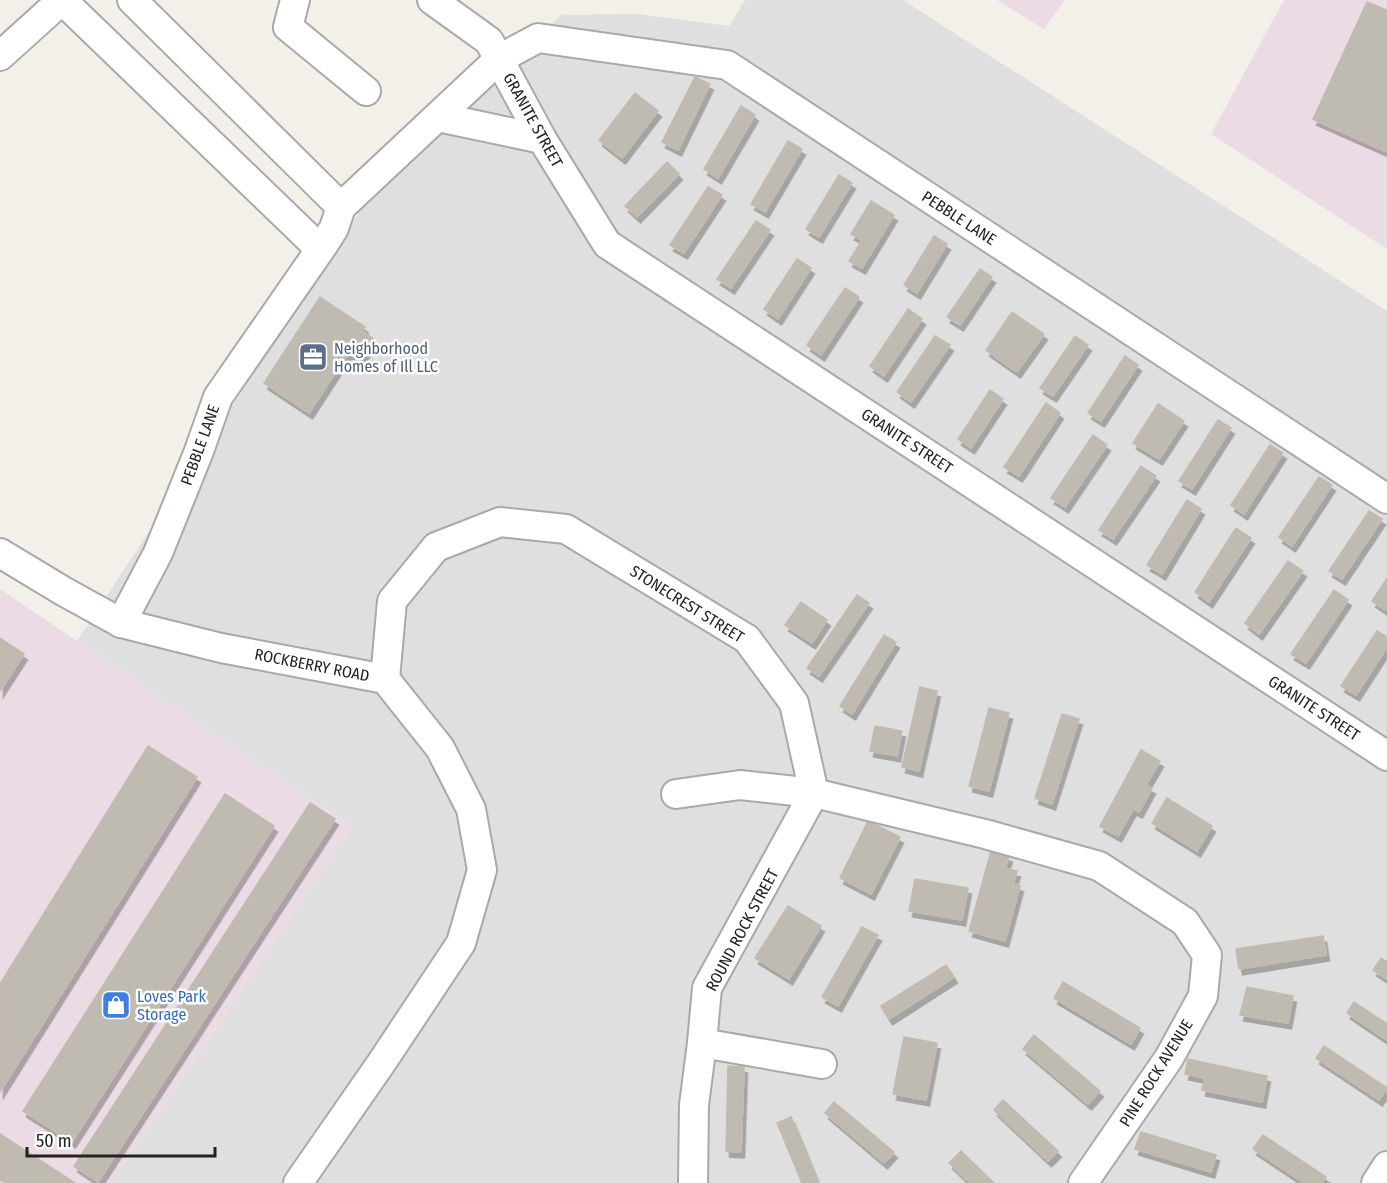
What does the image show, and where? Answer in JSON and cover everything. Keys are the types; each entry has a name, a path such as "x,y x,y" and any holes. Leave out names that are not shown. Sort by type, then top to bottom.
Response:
{"street":[{"path":"0,56 62,0 321,249"},
{"path":"132,0 341,207"},
{"path":"295,0 288,27 366,91"},
{"path":"432,0 489,41 499,59"},
{"name":"PEBBLE LANE","path":"121,622 158,553 218,397 321,249 334,228 341,207 499,59 538,38 728,66 1387,499"},
{"name":"GRANITE STREET","path":"499,59 542,139 607,244 1387,756"},
{"path":"438,117 542,139"},
{"name":"STONECREST STREET","path":"385,679 392,601 436,547 500,522 566,529 747,639 794,703 814,794"},
{"name":"ROCKBERRY ROAD","path":"0,553 63,591 121,622 221,648 385,679 440,748 471,809 482,870 461,943 298,1183"},
{"path":"676,794 740,785 814,794"},
{"name":"PINE ROCK AVENUE","path":"814,794 985,834 1099,866 1185,922 1207,955 1203,996 1169,1058 1083,1183"},
{"name":"ROUND ROCK STREET","path":"693,1183 694,1105 707,988 814,794"},
{"path":"702,1043 822,1064"},
{"path":"1376,1183 1387,1166"}],"shaded area":[{"path":"745,0 903,0 1387,311 1387,1183 111,1183 352,827 77,641 378,184 561,15 637,14 729,26"},
{"path":"997,0 1065,0 1044,29"},
{"path":"1284,0 1387,0 1387,249 1211,134"},
{"name":"Loves Park Storage","path":"0,589 352,827 111,1183 0,1183"}],"building":[{"path":"1367,2 1387,10 1387,152 1313,119"},
{"path":"695,77 710,84 678,150 662,142"},
{"path":"635,93 658,111 622,158 599,140"},
{"path":"741,106 755,115 718,178 704,169"},
{"path":"788,141 802,149 765,212 751,204"},
{"path":"667,162 679,174 637,217 625,206"},
{"path":"839,175 852,183 819,237 806,229"},
{"path":"708,187 722,195 684,253 670,245"},
{"path":"871,201 894,215 862,268 849,261 862,240 851,234"},
{"path":"756,221 770,230 731,288 717,279"},
{"path":"934,236 947,244 917,293 904,285"},
{"path":"797,259 811,268 778,319 764,309"},
{"path":"980,269 992,277 960,325 947,317"},
{"path":"845,288 859,297 821,355 807,345"},
{"name":"Neighborhood Homes of Ill LLC","path":"320,297 365,327 362,331 374,339 360,361 348,353 309,413 264,383"},
{"path":"908,309 922,319 884,376 870,366"},
{"path":"1012,312 1044,334 1017,372 986,350"},
{"path":"935,336 950,345 911,402 897,392"},
{"path":"1075,336 1088,345 1053,396 1040,388"},
{"path":"1125,356 1138,365 1101,421 1088,413"},
{"path":"990,390 1003,399 971,448 958,439"},
{"path":"1046,403 1060,413 1019,476 1004,467"},
{"path":"1158,404 1184,421 1159,459 1133,443"},
{"path":"1218,420 1231,428 1192,489 1179,481"},
{"path":"1093,435 1107,445 1065,507 1051,498"},
{"path":"1270,445 1283,453 1244,514 1231,505"},
{"path":"1141,466 1156,476 1113,539 1099,530"},
{"path":"1319,477 1332,485 1292,546 1279,537"},
{"path":"1187,500 1201,509 1162,574 1147,565"},
{"path":"1369,511 1382,519 1342,579 1329,571"},
{"path":"1236,528 1251,538 1209,602 1195,592"},
{"path":"1288,561 1303,571 1259,634 1245,623"},
{"path":"1387,578 1387,606 1385,610 1372,601"},
{"path":"1334,590 1348,600 1306,663 1291,654"},
{"path":"857,595 869,603 819,676 807,668"},
{"path":"801,602 827,620 812,643 785,625"},
{"path":"1377,631 1387,637 1387,647 1356,695 1341,686"},
{"path":"884,635 896,642 852,714 840,706"},
{"path":"0,638 24,654 0,691"},
{"path":"920,687 937,691 919,771 902,767"},
{"path":"989,708 1009,713 989,791 969,786"},
{"path":"1062,714 1079,719 1052,804 1035,798"},
{"path":"875,726 902,731 897,756 870,751"},
{"path":"148,746 197,777 0,1092 0,984"},
{"path":"1141,750 1160,761 1146,785 1152,788 1139,812 1133,809 1118,836 1100,826"},
{"path":"225,794 274,826 72,1142 23,1111"},
{"path":"1167,798 1212,826 1197,851 1152,823"},
{"path":"310,803 335,819 98,1182 74,1166"},
{"path":"868,821 900,837 871,894 840,878"},
{"path":"991,851 1009,856 1005,868 1017,871 1013,883 1020,886 1005,941 969,931"},
{"path":"915,879 968,888 962,920 909,911"},
{"path":"788,906 821,926 789,979 755,958"},
{"path":"862,927 878,935 838,1006 822,997"},
{"path":"1323,936 1326,955 1239,969 1236,949"},
{"path":"1381,958 1387,962 1387,979 1373,970"},
{"path":"946,965 954,977 889,1019 881,1006"},
{"path":"1063,982 1140,1028 1131,1044 1054,998"},
{"path":"1247,987 1293,996 1288,1023 1240,1015"},
{"path":"1354,1002 1387,1024 1387,1040 1347,1013"},
{"path":"1034,1035 1100,1091 1088,1104 1023,1049"},
{"path":"904,1037 937,1043 926,1100 893,1094"},
{"path":"1324,1046 1387,1088 1379,1100 1316,1058"},
{"path":"1188,1059 1267,1076 1262,1102 1202,1090 1205,1078 1185,1074"},
{"path":"728,1066 744,1067 741,1152 726,1151"},
{"path":"1003,1100 1058,1151 1048,1161 994,1110"},
{"path":"834,1102 894,1152 884,1163 825,1113"},
{"path":"791,1117 818,1183 802,1183 777,1123"},
{"path":"1141,1132 1216,1155 1211,1172 1135,1149"},
{"path":"0,1134 75,1183 5,1183 0,1180"},
{"path":"1263,1135 1326,1177 1322,1183 1304,1183 1253,1149"},
{"path":"961,1151 994,1183 970,1183 949,1163"}],"place":[{"name":"Neighborhood Homes of Ill LLC","path":"313,357"},
{"name":"Loves Park Storage","path":"116,1005"}]}
